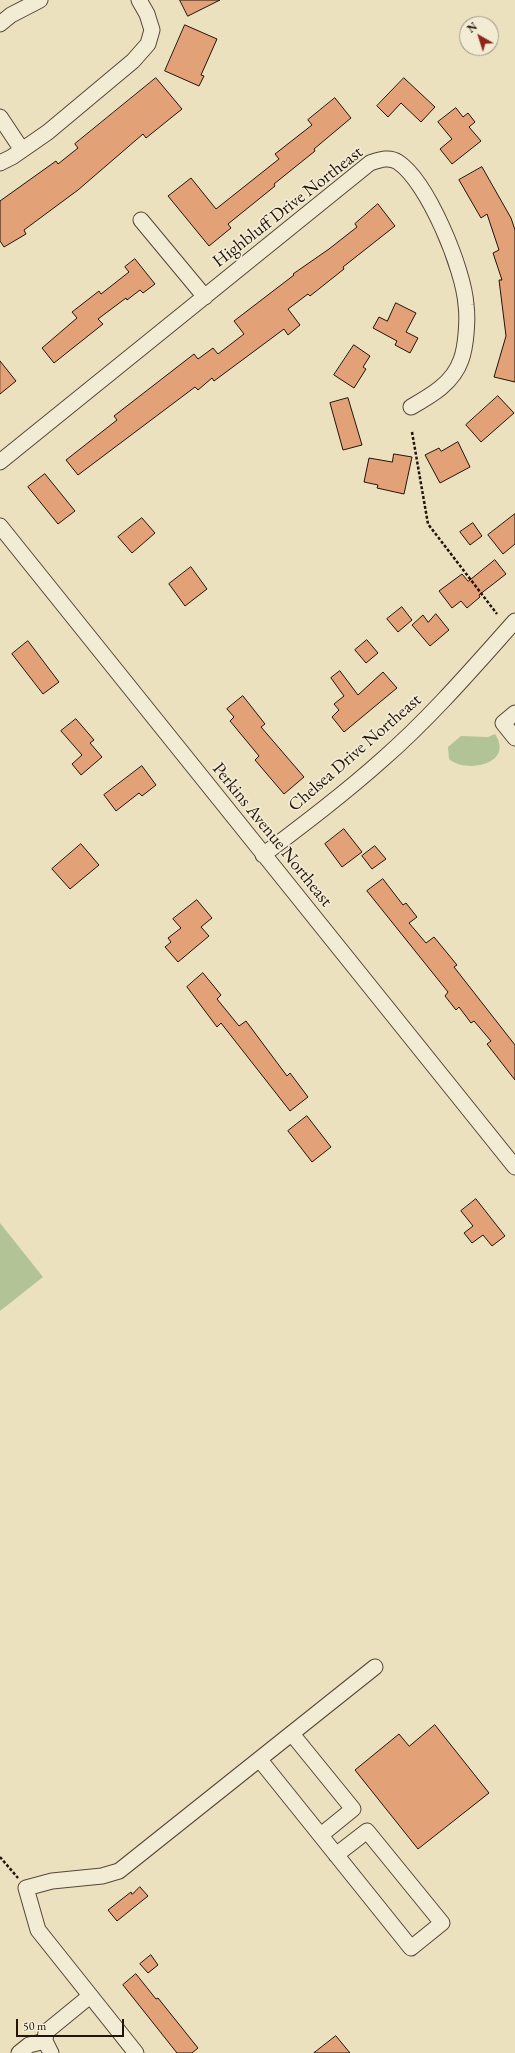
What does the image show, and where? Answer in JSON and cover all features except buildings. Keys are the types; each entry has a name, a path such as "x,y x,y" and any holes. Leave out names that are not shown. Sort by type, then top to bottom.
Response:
{"street":[{"path":"0,24 11,15 40,0"},
{"path":"0,163 48,132 133,61 148,44 152,30 147,14 139,0"},
{"path":"0,117 22,150"},
{"name":"Highbluff Drive Northeast","path":"0,462 370,163 384,158 397,161 409,172 437,215 459,273 466,306 461,360 452,378 435,394 412,407"},
{"path":"141,220 205,297"},
{"name":"Perkins Avenue Northeast","path":"0,526 515,1167"},
{"name":"Chelsea Drive Northeast","path":"263,855 324,808 384,758 441,704 515,621"},
{"path":"515,714 503,723 515,738"},
{"path":"136,2053 38,1930 26,1888 52,1881 102,1876 119,1871 375,1667"},
{"path":"292,1734 353,1809 321,1835"},
{"path":"260,1760 410,1948 442,1923 367,1830 336,1855"},
{"path":"19,2053 29,2045 48,2047 46,2032 90,1996"}],"path":[{"path":"412,432 428,524 497,614"},
{"path":"0,1857 26,1888"}],"green space":[{"path":"495,734 499,744 499,753 494,759 476,766 466,766 449,759 448,747 461,736 488,737"},
{"path":"0,1223 43,1277 0,1311"}]}
